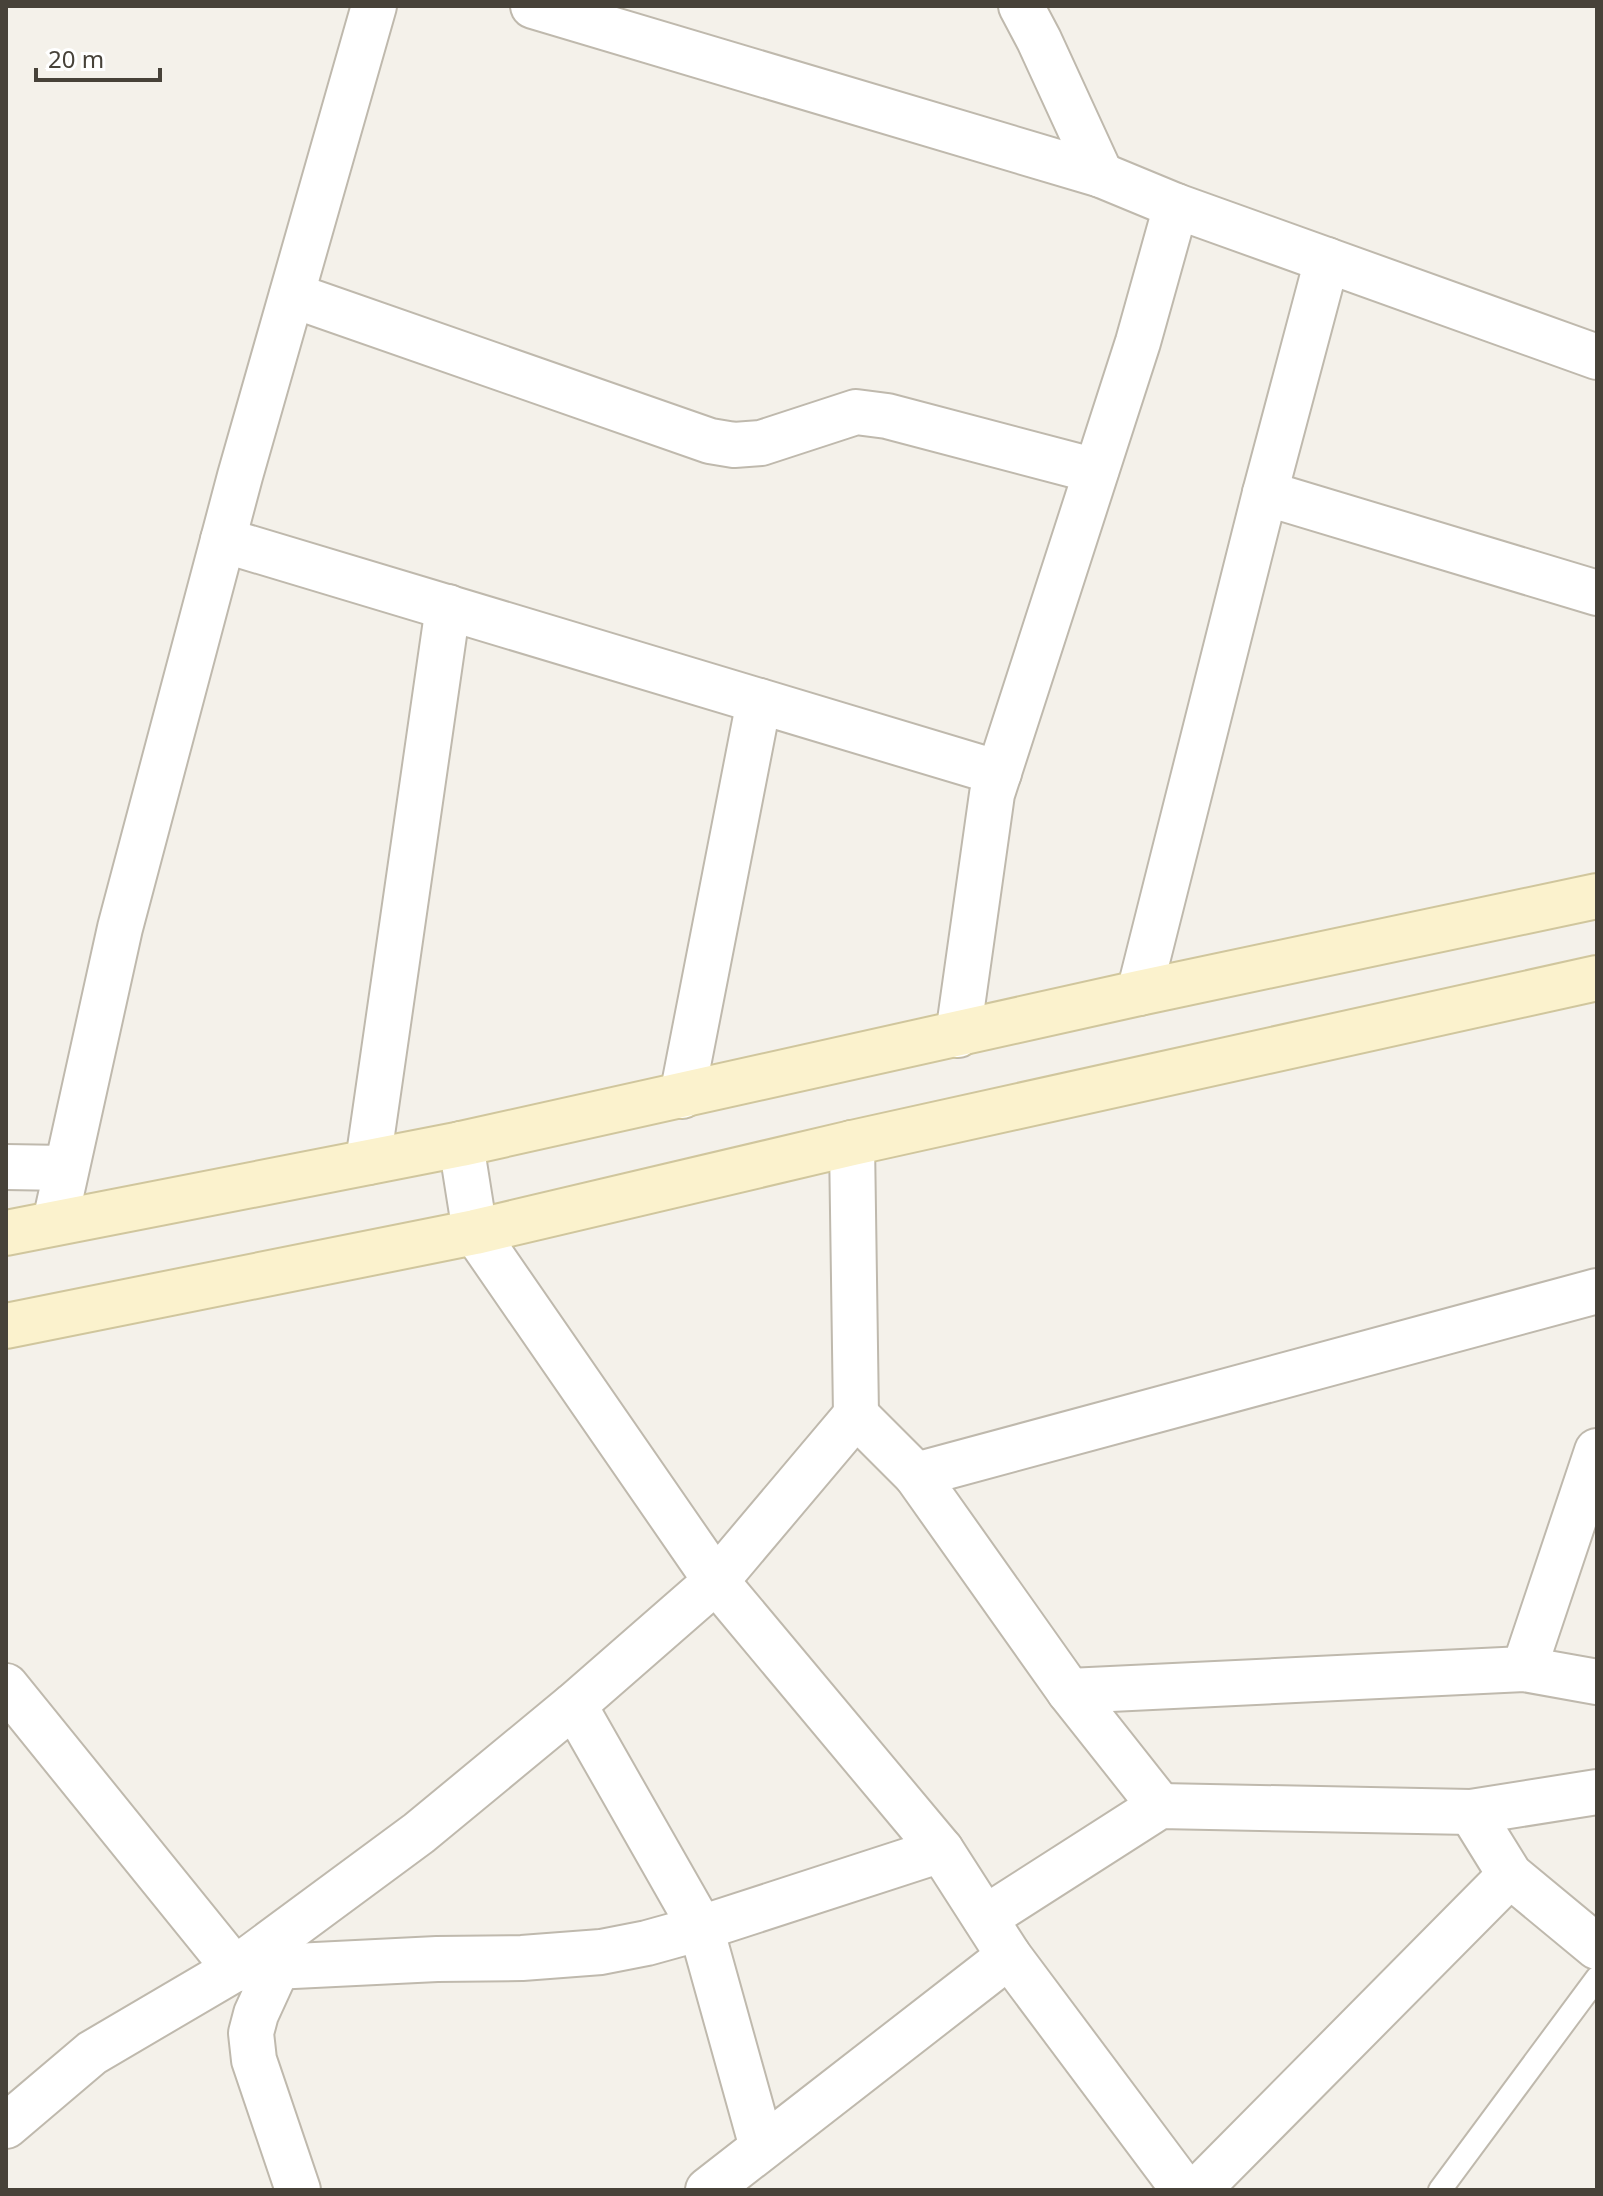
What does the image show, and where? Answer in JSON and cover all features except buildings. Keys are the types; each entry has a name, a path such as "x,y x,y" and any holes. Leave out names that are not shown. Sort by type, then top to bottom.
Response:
{"street":[{"path":"55,1222 120,928 223,540 374,6"},
{"path":"533,6 1101,175 1176,206 1597,357"},
{"path":"1021,6 1101,175"},
{"path":"958,1035 992,794 1138,342 1176,206"},
{"path":"1139,993 1327,260"},
{"path":"292,295 710,441 734,445 761,443 856,412 887,416 1096,471"},
{"path":"1265,493 1597,593"},
{"path":"223,540 999,773"},
{"path":"368,1162 448,607"},
{"path":"682,1096 759,701"},
{"path":"6,1233 461,1144 1139,993 1597,896"},
{"path":"6,1326 475,1232 852,1143 1597,978"},
{"path":"6,2126 92,2053 235,1969 419,1833 574,1705 716,1581 856,1415 852,1143"},
{"path":"461,1144 475,1232 716,1581 941,1850 1009,1956 1184,2190"},
{"path":"6,1167 66,1168"},
{"path":"916,1475 1597,1291"},
{"path":"856,1415 916,1475 1069,1691 1160,1806"},
{"path":"1524,1669 1597,1451"},
{"path":"1069,1691 1524,1669 1597,1682"},
{"path":"6,1686 235,1969"},
{"path":"574,1705 701,1928 762,2147"},
{"path":"985,1918 1160,1806 1471,1812 1597,1792"},
{"path":"1471,1812 1510,1875 1597,1947"},
{"path":"235,1969 601,1952 701,1928 941,1850"},
{"path":"1198,2190 1510,1875"},
{"path":"708,2190 1009,1956"},
{"path":"278,1966 256,2014 251,2033 254,2060 298,2190"}],"lane":[{"path":"1440,2190 1597,1978"}]}
